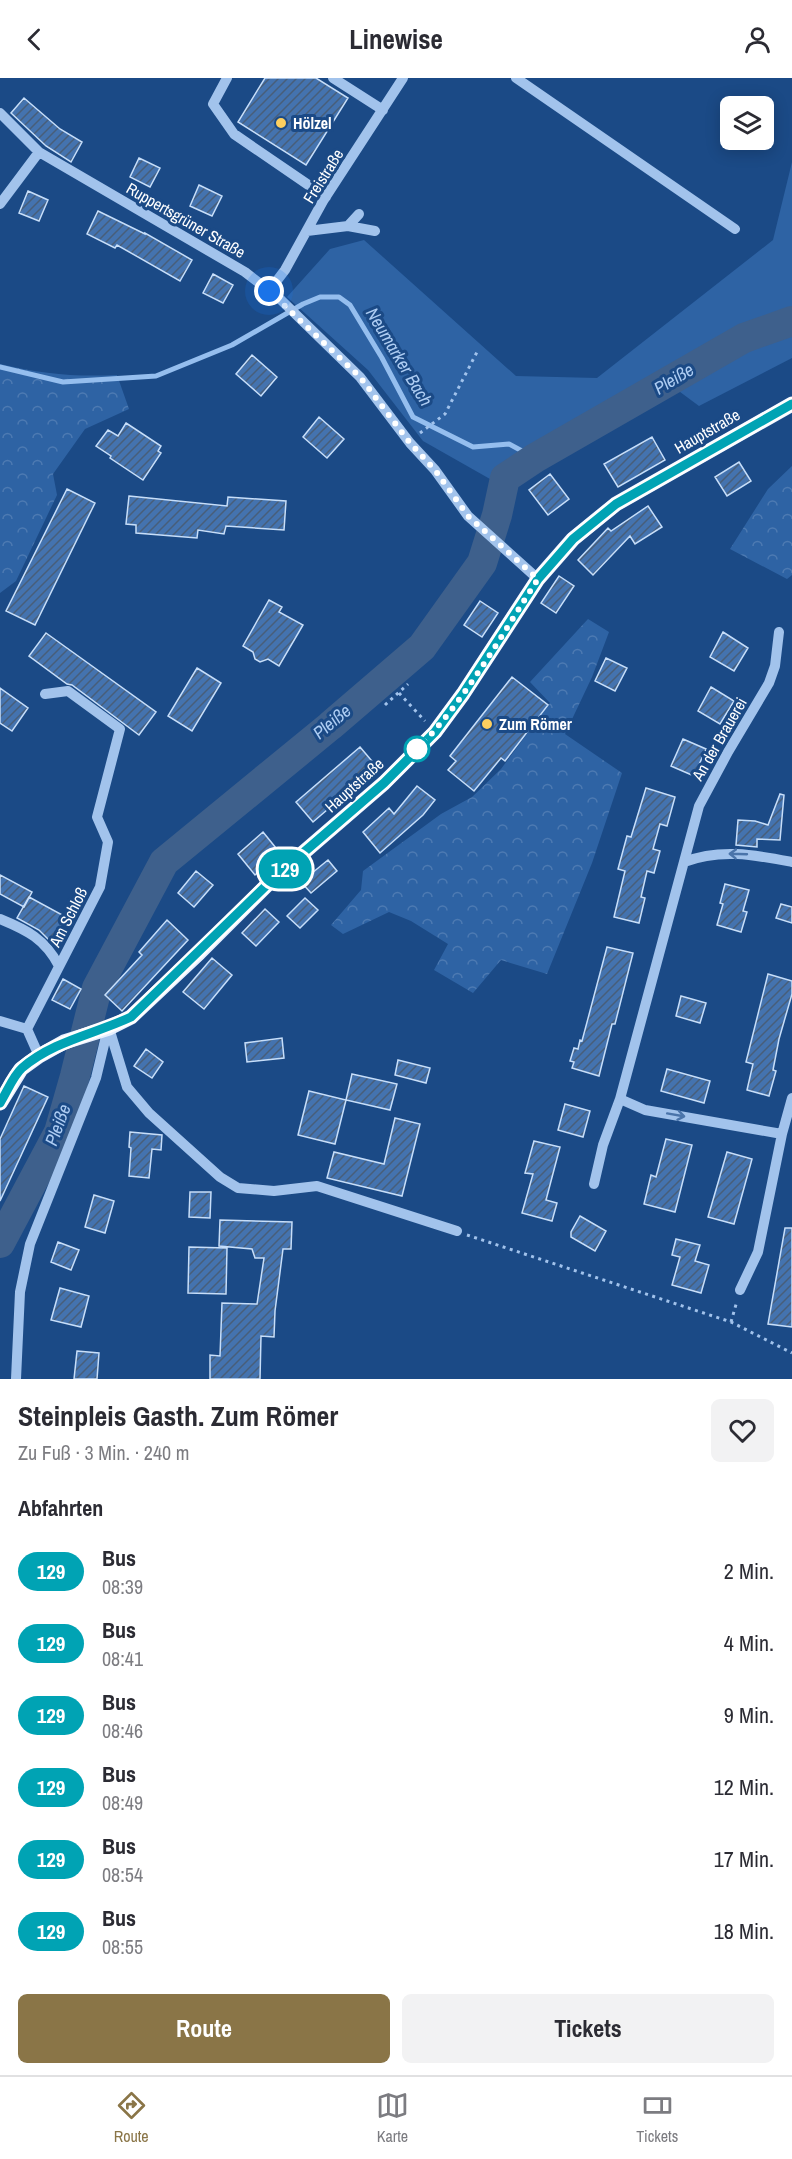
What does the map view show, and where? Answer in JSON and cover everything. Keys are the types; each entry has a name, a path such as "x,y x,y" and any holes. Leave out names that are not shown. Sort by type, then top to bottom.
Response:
{"main road":[{"name":"Hauptstraße","path":"0,1103 21,1069 39,1056 64,1042 131,1017 274,878 384,783 435,732 463,694 538,579 573,539 616,504 792,404"}],"street":[{"path":"227,78 213,104 234,134 326,197"},
{"path":"333,78 383,110"},
{"name":"Freistraße","path":"269,291 285,270 326,197 403,78"},
{"path":"516,78 735,229"},
{"name":"Ruppertsgrüner Straße","path":"0,113 39,152 245,272 280,299 360,377 410,443 435,470 468,516 538,579"},
{"path":"0,204 39,152"},
{"path":"348,226 359,214"},
{"path":"307,231 348,226 375,231"},
{"name":"An der Brauerei","path":"594,1184 603,1145 620,1100 699,806 769,683 775,666 779,632"},
{"name":"Am Schloß","path":"27,1029 100,887 108,842 97,817 120,729 68,691 45,694"},
{"path":"684,862 704,855 724,854 753,855 792,862"},
{"path":"0,919 26,929 51,950 59,966"},
{"path":"0,1021 27,1029 39,1056"},
{"path":"103,1029 128,1087 149,1113 220,1177 238,1188 274,1191 316,1186 457,1231"},
{"path":"16,1379 20,1292 30,1244 96,1078 103,1029"},
{"path":"740,1290 758,1252 782,1134 792,1098"},
{"path":"620,1100 645,1110 782,1134"}],"path":[{"path":"417,436 445,414 477,352"},
{"path":"385,705 408,684"},
{"path":"399,693 435,732"},
{"path":"457,1231 731,1322 792,1353"},
{"path":"731,1322 740,1290"}],"green space":[{"path":"792,162 792,358 699,406 672,386 490,479 423,441 368,370 287,297 330,249 364,240 516,376 597,378 773,240"},
{"path":"0,364 58,374 117,375 129,409 85,429 53,474 57,495 16,581 0,593"},
{"path":"792,466 792,575 787,579 730,549 768,489"},
{"path":"588,619 609,632 592,677 565,734 622,773 592,863 547,974 501,960 473,993 434,970 448,944 411,921 389,912 343,934 331,925 361,890 363,871 441,814 472,797 501,769 550,703 530,682"}],"building":[{"path":"265,78 316,78 348,98 306,165 238,122"},
{"path":"24,98 60,129 82,142 71,162 46,146 11,113"},
{"path":"139,158 160,168 150,187 130,177"},
{"path":"199,185 222,196 212,216 190,206"},
{"path":"28,191 48,200 39,221 19,213"},
{"path":"98,211 145,233 192,260 180,281 117,245 115,248 87,234"},
{"path":"213,274 233,285 223,303 203,293"},
{"path":"252,355 277,377 261,396 236,374"},
{"path":"319,417 344,439 327,458 303,437"},
{"path":"126,423 161,446 158,451 161,453 143,480 96,446 108,430 118,436"},
{"path":"652,437 665,460 618,487 604,464"},
{"path":"739,462 751,481 727,496 715,477"},
{"path":"550,474 569,499 548,515 529,490"},
{"path":"67,489 95,503 35,625 6,611"},
{"path":"129,496 227,506 228,497 286,501 284,530 226,526 224,534 198,530 197,538 136,533 136,525 126,524"},
{"path":"648,506 662,527 635,544 630,536 593,575 578,560 608,528 611,531"},
{"path":"559,576 574,586 556,613 541,603"},
{"path":"269,600 282,607 279,612 303,625 279,666 268,659 260,662 255,659 253,652 243,646"},
{"path":"480,601 498,613 482,637 464,625"},
{"path":"723,632 748,648 734,671 710,657"},
{"path":"46,633 156,712 139,735 29,656"},
{"path":"606,658 627,668 615,691 595,681"},
{"path":"197,668 221,683 192,731 168,716"},
{"path":"512,677 548,705 505,761 501,758 474,791 448,770 456,761 450,756"},
{"path":"711,687 734,701 720,724 698,711"},
{"path":"0,688 28,708 12,731 0,723"},
{"path":"683,739 706,749 694,776 671,766"},
{"path":"360,747 377,767 313,822 296,802"},
{"path":"417,786 435,800 423,815 380,853 363,832 389,808 394,814"},
{"path":"646,788 675,797 667,826 660,824 653,849 660,851 654,873 647,871 641,897 645,898 639,923 614,917 625,871 618,869 627,836 631,837"},
{"path":"780,794 784,795 780,840 757,839 757,847 736,845 738,820 755,821 768,825"},
{"path":"263,832 280,853 255,875 238,854"},
{"path":"328,860 337,871 311,893 301,882"},
{"path":"196,871 213,885 194,907 178,893"},
{"path":"0,875 32,892 24,907 0,894"},
{"path":"725,884 749,890 743,911 747,912 741,932 717,925 723,904 720,903"},
{"path":"29,897 66,917 52,943 39,930 17,918"},
{"path":"305,898 318,910 300,928 287,916"},
{"path":"781,904 792,907 792,923 776,918"},
{"path":"265,909 279,922 256,946 242,933"},
{"path":"167,920 188,940 122,1011 105,995 142,955 139,952"},
{"path":"607,947 633,953 599,1076 572,1068 574,1062 570,1061 574,1048 578,1049 580,1040 582,1041"},
{"path":"212,958 232,975 204,1009 183,992"},
{"path":"768,974 792,981 792,994 779,1039 773,1070 776,1071 769,1096 747,1090 753,1064 746,1062"},
{"path":"63,979 81,989 70,1009 52,1000"},
{"path":"681,996 706,1003 700,1023 676,1016"},
{"path":"282,1038 284,1058 247,1062 245,1043"},
{"path":"146,1049 163,1062 152,1078 134,1066"},
{"path":"398,1060 430,1068 426,1083 395,1075"},
{"path":"667,1069 710,1081 704,1103 661,1091"},
{"path":"352,1074 397,1084 390,1110 346,1100"},
{"path":"24,1086 48,1097 0,1201 0,1139"},
{"path":"309,1091 346,1100 335,1144 298,1135"},
{"path":"565,1104 590,1111 583,1137 558,1130"},
{"path":"395,1118 420,1124 402,1196 327,1178 334,1152 384,1164"},
{"path":"130,1132 162,1135 161,1150 152,1149 149,1178 129,1176"},
{"path":"666,1139 692,1145 675,1212 644,1204 651,1175 656,1177"},
{"path":"534,1141 560,1147 546,1200 557,1203 552,1221 522,1213 533,1174 525,1173"},
{"path":"727,1152 752,1159 734,1224 708,1217"},
{"path":"190,1192 211,1192 210,1218 189,1217"},
{"path":"94,1195 114,1201 105,1233 85,1227"},
{"path":"580,1216 606,1231 595,1251 571,1237 571,1232"},
{"path":"220,1220 292,1222 291,1249 283,1249 274,1337 261,1336 260,1379 210,1379 210,1355 220,1356 222,1303 257,1304 264,1258 255,1258 252,1249 219,1246"},
{"path":"785,1228 792,1228 792,1327 768,1324"},
{"path":"676,1239 700,1245 695,1261 709,1265 701,1293 672,1285 680,1257 672,1255"},
{"path":"58,1242 79,1250 71,1270 51,1262"},
{"path":"189,1247 227,1248 226,1294 188,1293"},
{"path":"60,1288 89,1296 81,1327 51,1320"},
{"path":"77,1351 99,1353 97,1379 74,1379"}],"waterway":[{"name":"Neumarker Bach","path":"0,367 63,382 156,376 232,345 303,304 320,297 339,297 350,305 382,358 413,417 473,447 509,444 535,458"},
{"name":"Pleiße","path":"0,1243 59,1132 97,988 164,862 422,647 482,563 497,515 505,478 535,458 744,338 792,321"}],"bus line":[{"name":"129","path":"0,1103 21,1069 39,1056 64,1042 109,1028 131,1017 274,878 384,783 435,732 463,694 538,579 573,539 616,504 792,404"}],"place":[{"name":"Hölzel","path":"281,123"},
{"name":"Zum Römer","path":"487,724"}],"route":[{"path":"269,291 360,377 410,443 435,470 468,516 538,579 463,694 435,732 417,749"}]}
